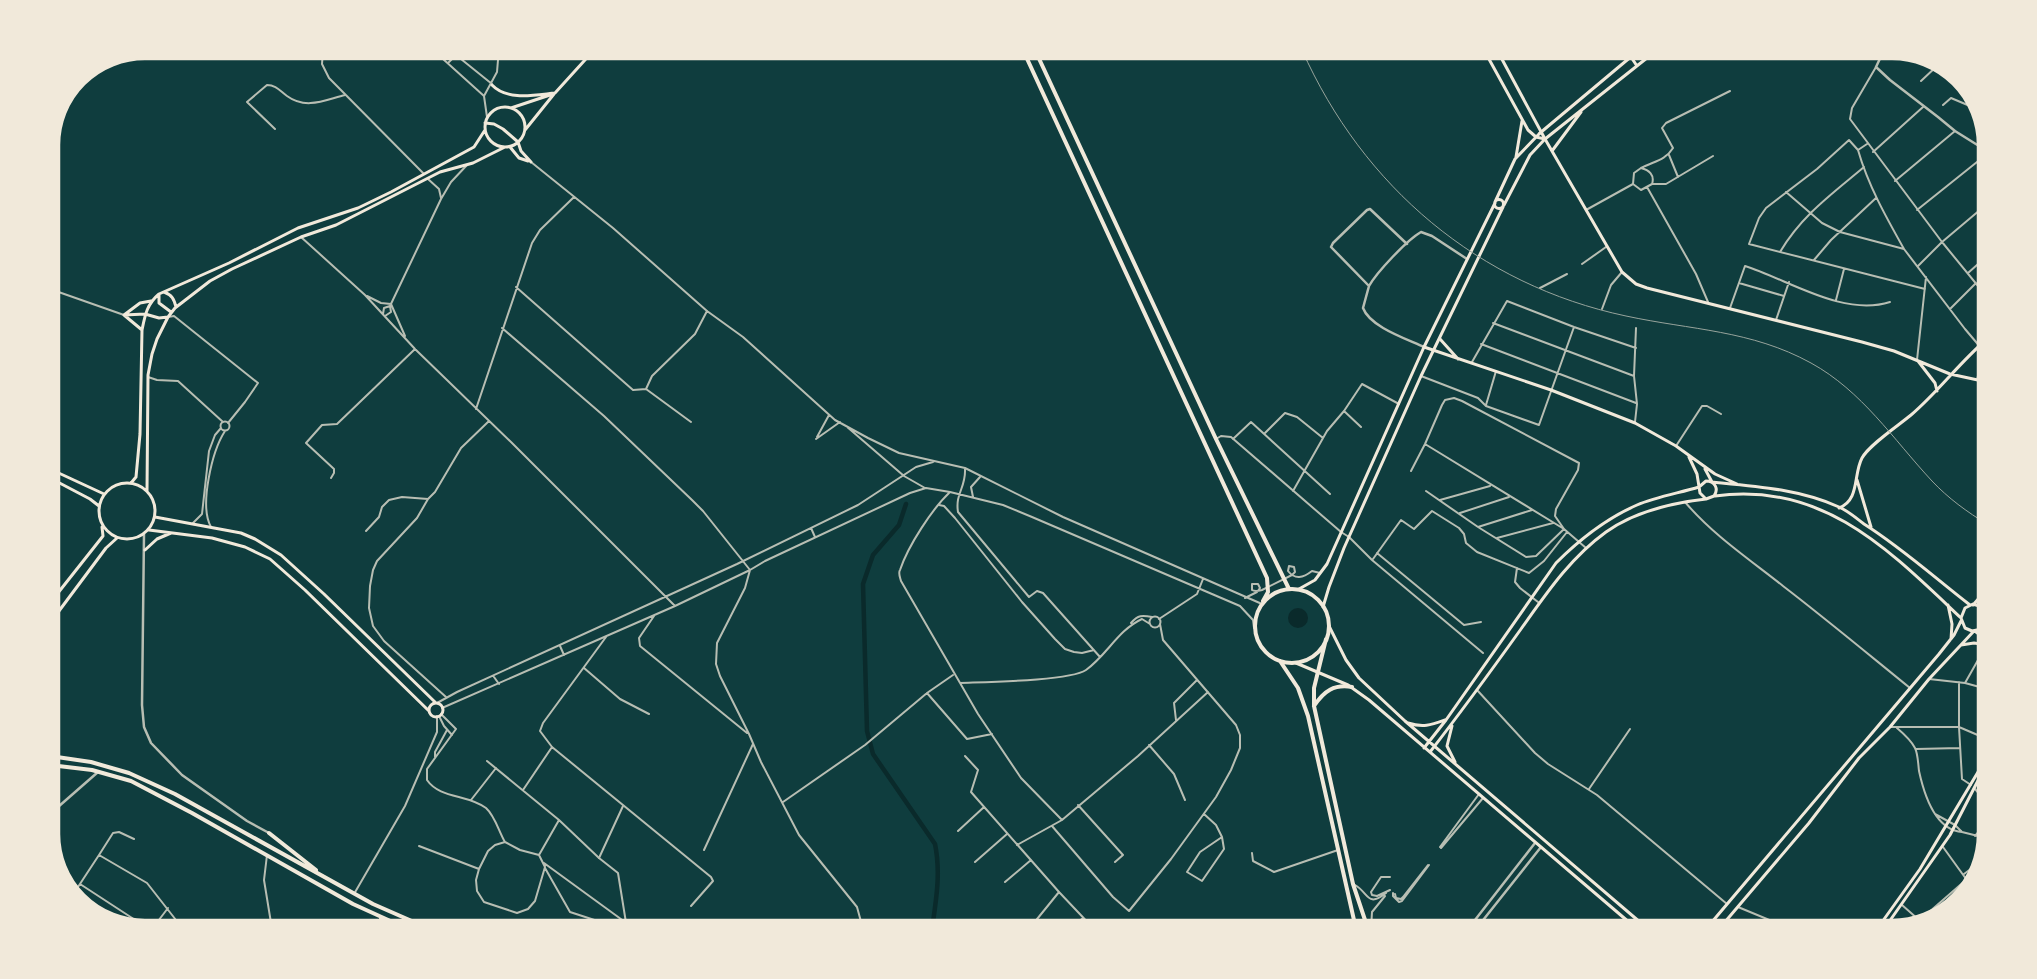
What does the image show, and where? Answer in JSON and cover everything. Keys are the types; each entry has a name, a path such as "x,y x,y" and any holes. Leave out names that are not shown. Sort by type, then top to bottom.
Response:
{"highway":[{"path":"1027,59 1267,578 1268,592 1255,618 1254,628 1257,639 1270,656 1280,661 1296,663 1314,655 1322,648 1326,639"},
{"path":"1039,59 1216,439 1289,589"},
{"path":"1263,602 1279,590 1299,589 1309,593 1324,607 1329,626 1317,671 1314,688 1314,706 1354,884 1367,920"},
{"path":"1280,661 1298,688 1308,716 1354,920"},
{"path":"1314,706 1325,692 1339,686 1352,687"},
{"path":"59,757 91,762 129,773 175,794 353,894 409,920"},
{"path":"59,766 98,772 131,782 192,813 353,904 388,920"},
{"path":"268,833 325,877"},
{"path":"377,915 383,920"}],"main road":[{"path":"124,315 145,314 159,318 168,317 173,314 176,307 210,281 301,237 336,225 440,172 467,165 510,147 518,142 525,130 555,93 586,59"},
{"path":"1489,59 1528,130 1536,137 1544,139"},
{"path":"1502,59 1540,133 1586,210 1606,248 1622,272 1636,284 1886,348 1950,374 1978,380"},
{"path":"1515,160 1540,133 1629,59"},
{"path":"1632,59 1637,66"},
{"path":"1324,607 1328,587 1421,376 1503,206 1530,155 1544,139 1646,59"},
{"path":"492,85 496,89 507,93 524,96 555,93"},
{"path":"131,483 136,477 140,434 142,330 145,314 151,301 159,294 222,267 298,228 358,208 474,147 484,130 487,117 497,108 511,108 555,93"},
{"path":"511,108 522,116 525,130"},
{"path":"1552,151 1582,110"},
{"path":"1299,589 1315,580 1327,564 1424,347 1515,160 1522,120"},
{"path":"485,123 500,126 518,142 525,157 531,162"},
{"path":"484,130 489,140 505,148"},
{"path":"510,147 519,158 531,162"},
{"path":"1495,202 1501,200 1503,206"},
{"path":"1495,202 1498,209 1503,206"},
{"path":"164,292 170,294 174,299 176,307"},
{"path":"159,294 159,303 173,314"},
{"path":"124,315 140,303 151,301"},
{"path":"124,315 142,330"},
{"path":"147,491 148,377 152,354 168,317"},
{"path":"1440,339 1458,359"},
{"path":"1424,347 1551,390 1635,423 1676,446 1704,467 1736,484"},
{"path":"1840,508 1848,505 1852,498 1862,458 1937,391 1950,374 1978,347"},
{"path":"1917,360 1935,383 1937,391"},
{"path":"1689,457 1697,474 1700,493 1706,498"},
{"path":"1704,467 1717,488 1714,496"},
{"path":"59,474 104,494"},
{"path":"1857,477 1859,492 1871,528"},
{"path":"1424,748 1446,720 1556,563 1578,541 1609,519 1637,505 1699,487 1706,481 1787,491 1840,508 1871,528 1971,605 1978,606"},
{"path":"59,483 90,499 99,506"},
{"path":"59,592 103,536 99,506 104,494 111,487 131,483 147,491 152,498 155,516 149,530 144,534 132,540 117,538 102,526"},
{"path":"1430,752 1569,564 1606,532 1624,521 1640,514 1685,502 1714,496 1754,493 1787,499 1837,517 1872,538 1948,605 1961,619 1965,628 1978,633"},
{"path":"149,530 212,538 245,547 270,559 305,590 431,715 439,715 442,708 281,555 241,533 155,516"},
{"path":"145,550 157,539 171,533"},
{"path":"59,611 106,548 117,538"},
{"path":"1714,920 1952,639 1963,611 1978,598"},
{"path":"1948,605 1952,624 1952,639"},
{"path":"1329,626 1346,660 1359,678 1428,742 1637,920"},
{"path":"1727,920 1809,823 1859,758 1890,727 1929,679 1960,645 1978,630"},
{"path":"1960,645 1978,644"},
{"path":"1296,663 1352,687 1626,920"},
{"path":"429,711 430,706 436,703"},
{"path":"1455,719 1448,736 1447,746 1457,766"},
{"path":"1405,721 1419,726 1428,726 1446,720"},
{"path":"1891,920 1943,847 1978,775"},
{"path":"1883,920 1920,869 1978,777"},
{"path":"1535,843 1540,837"},
{"path":"1540,847 1545,842"}],"street":[{"path":"323,59 324,70 329,78 424,174"},
{"path":"444,59 484,96 487,117"},
{"path":"448,63 452,59"},
{"path":"461,59 492,85"},
{"path":"484,96 498,72 498,59"},
{"path":"1880,59 1852,108 1850,119 1917,210 1976,283 1950,309"},
{"path":"1876,67 1955,132 1978,147"},
{"path":"1922,81 1934,69"},
{"path":"275,129 247,102 267,84 274,85 287,97 297,102 307,104 345,94"},
{"path":"1633,184 1634,173 1641,168 1662,160 1669,155 1673,148 1662,128 1666,123 1730,91"},
{"path":"1943,105 1950,98 1968,105"},
{"path":"1873,152 1924,106"},
{"path":"1895,181 1955,132"},
{"path":"1924,289 1749,244 1759,218 1766,208 1817,169 1849,140 1858,150 1876,198 1904,249 1978,345"},
{"path":"1858,150 1867,144"},
{"path":"1669,155 1678,177"},
{"path":"1633,184 1640,190 1652,184 1666,184 1712,156"},
{"path":"531,162 707,311 744,338 836,420 899,453 965,468 1063,517 1245,598 1263,602"},
{"path":"1917,210 1978,163"},
{"path":"384,315 391,312 390,305 441,199 451,182 467,165"},
{"path":"1780,252 1788,238 1809,213 1864,167"},
{"path":"1641,168 1648,169 1653,180 1652,184"},
{"path":"428,179 439,189 441,199"},
{"path":"1586,210 1633,184"},
{"path":"1648,187 1696,274 1708,303"},
{"path":"1786,192 1822,223 1840,232 1904,249"},
{"path":"476,409 532,243 540,230 574,197"},
{"path":"1814,260 1831,240 1876,198"},
{"path":"1369,286 1333,250 1331,246 1333,243 1369,209 1373,210 1407,244"},
{"path":"1918,267 1942,242 1978,212"},
{"path":"1424,347 1369,318 1363,308 1369,286 1374,278 1417,235 1425,233 1468,259"},
{"path":"301,237 365,295 414,349 675,606"},
{"path":"1582,264 1606,248"},
{"path":"1968,273 1978,264"},
{"path":"1730,308 1745,266 1789,282 1827,299 1870,306 1890,302"},
{"path":"1836,300 1844,268"},
{"path":"1602,309 1611,285 1622,272"},
{"path":"1540,288 1567,274"},
{"path":"1917,360 1926,277"},
{"path":"1776,320 1789,282"},
{"path":"1739,283 1784,296"},
{"path":"516,286 633,390 646,389 691,422"},
{"path":"59,292 124,315"},
{"path":"365,295 390,305"},
{"path":"1472,362 1507,301 1574,328 1636,348"},
{"path":"384,315 384,308 390,305"},
{"path":"390,305 406,338"},
{"path":"646,389 652,376 695,334 707,311"},
{"path":"173,314 258,383 228,423 229,429 224,431 211,460 206,508 207,519 212,527"},
{"path":"1493,323 1565,352 1634,376"},
{"path":"502,328 604,416 692,500 750,570 745,588 717,643 716,664 761,762 800,836 857,907 861,920"},
{"path":"1421,376 1478,398 1486,406 1539,425 1574,328"},
{"path":"1635,423 1637,420 1634,376 1636,328"},
{"path":"1481,344 1636,403"},
{"path":"332,478 334,469 306,443 322,425 337,424 414,349"},
{"path":"1486,406 1496,371"},
{"path":"148,377 157,380 178,381 223,422 228,423"},
{"path":"1293,491 1323,438 1362,384 1399,404"},
{"path":"1411,471 1442,404 1445,400 1454,398 1579,463 1578,470 1556,509 1555,516 1564,529 1586,548"},
{"path":"1676,446 1702,406 1707,406 1721,414"},
{"path":"1344,411 1361,427"},
{"path":"1264,434 1285,413 1297,417 1323,438"},
{"path":"829,415 816,439 840,422"},
{"path":"447,697 432,686 384,640 373,626 369,608 372,570 377,561 417,518 461,448 488,421"},
{"path":"192,523 202,514 209,451 223,422"},
{"path":"840,422 904,476 926,488 1003,505 1200,588 1240,606 1253,620 1254,628"},
{"path":"1233,439 1251,422 1330,494"},
{"path":"221,428 224,431"},
{"path":"1216,439 1221,436 1233,439 1349,537 1372,560 1483,652"},
{"path":"1425,444 1564,529"},
{"path":"436,703 744,561 858,505 916,467 935,461"},
{"path":"965,468 964,486 958,494 958,512 1029,597 1037,591 1043,593 1100,657"},
{"path":"973,498 971,487 980,476"},
{"path":"1440,500 1492,485"},
{"path":"442,708 675,606 815,537 910,493 926,488"},
{"path":"1426,491 1526,557 1532,558 1536,556 1564,529"},
{"path":"950,492 929,517 899,572 901,581 954,675 1021,778 1062,820"},
{"path":"366,531 389,500 402,497 428,499"},
{"path":"1460,513 1510,497"},
{"path":"1685,502 1698,517 1731,546 1910,688"},
{"path":"939,505 944,506 956,518 1022,602 1065,649 1082,653 1094,650"},
{"path":"1478,526 1532,510"},
{"path":"1372,560 1401,520 1414,528 1432,511 1459,528 1464,534 1466,543 1477,552 1529,573 1536,569 1567,532"},
{"path":"1496,538 1553,523"},
{"path":"810,528 815,537"},
{"path":"144,534 142,705 144,727 151,743 182,775 247,821 268,833"},
{"path":"1377,553 1464,625 1481,622"},
{"path":"1245,598 1257,592 1260,588 1255,583 1252,584 1252,590 1258,592 1262,590 1295,572 1292,565 1287,568 1289,572 1296,577 1304,577 1312,571 1320,573"},
{"path":"1518,568 1515,582 1540,603"},
{"path":"960,683 1070,676 1084,672 1136,617 1141,615 1159,619 1197,594 1202,579"},
{"path":"656,614 639,638 640,646 749,734"},
{"path":"1150,624 1152,617"},
{"path":"1129,625 1142,619 1155,628 1160,624"},
{"path":"1052,826 1113,897 1129,911 1204,814 1227,777 1240,748 1240,735 1236,725 1163,640 1159,619"},
{"path":"608,636 540,727 540,731 552,747 710,877 712,882 691,906"},
{"path":"560,646 564,655"},
{"path":"1965,683 1978,660"},
{"path":"584,668 620,700 649,714"},
{"path":"783,802 870,741 927,693 954,675"},
{"path":"494,676 499,684"},
{"path":"1929,679 1978,686"},
{"path":"1176,720 1174,703 1197,680"},
{"path":"1960,682 1959,727 1962,779 1978,793"},
{"path":"1477,690 1535,753 1548,764 1589,789 1728,904"},
{"path":"1017,845 1062,820 1208,692"},
{"path":"927,693 967,740 992,734"},
{"path":"439,715 452,735"},
{"path":"439,715 456,729 426,772 430,784 443,793 471,800 487,809 504,842 520,850 538,855 570,912 594,920"},
{"path":"353,894 405,806 437,732 439,715"},
{"path":"1890,727 1959,727 1978,735"},
{"path":"1897,728 1916,749 1924,787 1939,822 1952,831 1975,836 1978,832"},
{"path":"1589,789 1630,729"},
{"path":"434,759 435,752 447,730"},
{"path":"704,850 753,744"},
{"path":"1149,745 1174,774 1185,800"},
{"path":"523,790 552,747"},
{"path":"1916,749 1960,748"},
{"path":"965,756 978,770 971,792 1083,918 1081,920"},
{"path":"487,761 559,820 599,858 618,873 625,920"},
{"path":"471,800 496,768"},
{"path":"59,806 98,772"},
{"path":"1479,794 1440,847 1483,798"},
{"path":"1078,805 1123,855 1115,862"},
{"path":"599,858 623,806"},
{"path":"958,830 984,807"},
{"path":"1204,814 1216,825 1222,837 1224,849 1202,881 1187,872 1200,852 1222,837"},
{"path":"1935,814 1950,821 1962,832"},
{"path":"538,855 559,820"},
{"path":"78,888 114,833 119,832 134,839"},
{"path":"975,862 1008,834"},
{"path":"504,842 495,845 488,851 479,869 476,880 477,891 484,902 517,913 528,909 535,901 545,867"},
{"path":"1475,920 1535,843"},
{"path":"419,846 479,869"},
{"path":"1483,920 1540,847"},
{"path":"1943,847 1966,879"},
{"path":"1252,853 1253,860 1274,872 1338,850"},
{"path":"99,855 147,884 177,920"},
{"path":"267,855 264,880 271,920"},
{"path":"1005,882 1031,860"},
{"path":"542,862 622,920"},
{"path":"1394,893 1395,899 1399,902 1402,901 1429,865"},
{"path":"1964,874 1971,869"},
{"path":"1390,877 1381,877 1371,892 1372,895 1377,896 1390,890"},
{"path":"1930,911 1965,880"},
{"path":"80,884 135,919"},
{"path":"1354,884 1362,889 1364,895 1369,899 1376,900 1390,890"},
{"path":"1371,920 1372,912 1390,890"},
{"path":"1036,920 1059,892"},
{"path":"1902,905 1916,916"},
{"path":"1738,907 1769,920"},
{"path":"158,920 168,908"}],"water":[{"path":"1298,608 1305,611 1308,618 1305,625 1298,628 1291,625 1288,618 1291,611"}],"waterway":[{"path":"906,504 899,525 873,555 863,584 867,731 873,754 935,844 938,876 933,920"}],"railway":[{"path":"1307,59 1327,99 1358,145 1393,186 1432,223 1475,254 1522,281 1572,301 1626,316 1743,337 1788,352 1811,363 1846,387 1876,417 1932,481 1965,510 1978,518"}]}
